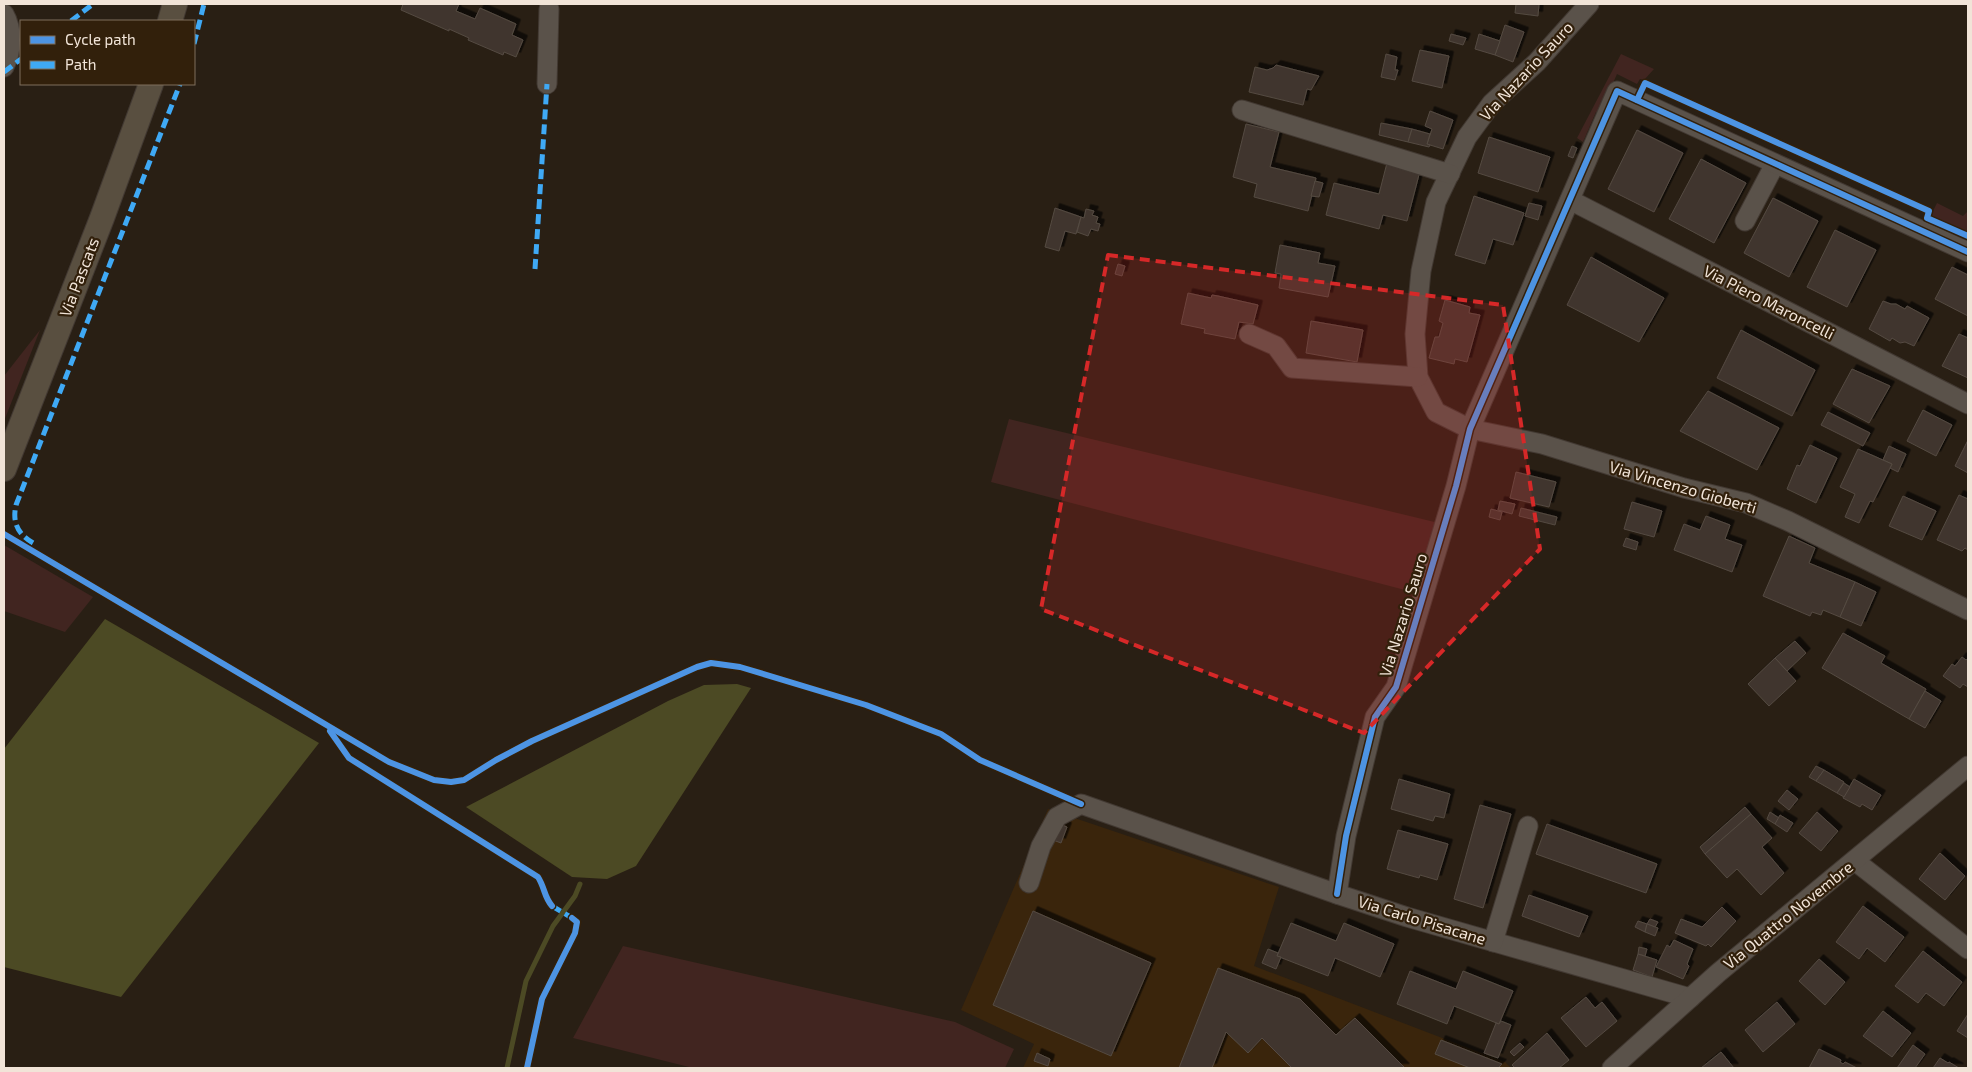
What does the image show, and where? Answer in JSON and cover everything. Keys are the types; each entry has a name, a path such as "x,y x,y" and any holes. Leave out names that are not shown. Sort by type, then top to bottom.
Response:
{"main road":[{"path":"170,20 175,4"},
{"name":"Via Pascats","path":"4,469 102,218 151,85"}],"street":[{"name":"Via Nazario Sauro","path":"1337,894 1346,836 1375,717 1396,687 1456,486 1470,428 1436,412 1418,377 1415,334 1421,271 1436,202 1467,137 1492,103 1537,62 1589,4"},
{"path":"544,6 547,84"},
{"path":"4,14 11,41 10,55 4,67"},
{"path":"1470,428 1617,91 1968,252"},
{"path":"1242,110 1450,174"},
{"path":"1745,221 1775,164"},
{"name":"Via Piero Maroncelli","path":"1570,200 1968,404"},
{"path":"1249,334 1276,346 1292,368 1418,377"},
{"name":"Via Vincenzo Gioberti","path":"1470,428 1542,444 1684,488 1746,503 1788,521 1968,610"},
{"name":"Via Quattro Novembre","path":"1612,1068 1690,998 1968,766"},
{"name":"Via Carlo Pisacane","path":"1029,883 1041,846 1057,816 1081,804 1337,894 1494,942 1690,998"},
{"path":"1494,942 1528,826"},
{"path":"1855,861 1968,949"}],"highlighted area":[{"path":"1108,255 1503,305 1540,549 1364,733 1041,609"}],"shaded area":[{"path":"1621,54 1654,69 1644,80 1640,79 1637,84 1617,74 1600,113 1596,112 1583,142 1577,138"},
{"path":"1937,203 1963,216 1968,211 1968,231 1964,232 1930,217"},
{"path":"40,330 4,421 4,376"},
{"path":"1009,419 1447,525 1428,596 991,482"},
{"path":"4,545 93,597 65,632 4,611"},
{"path":"105,619 319,743 121,997 4,967 4,749"},
{"path":"737,684 751,688 636,866 607,879 572,877 466,807 668,701 704,685"},
{"path":"1048,809 1279,887 1254,966 1505,1062 1511,1068 1023,1068 1034,1044 961,1010"},
{"path":"623,946 955,1022 1014,1049 1005,1068 693,1068 573,1038"}],"building":[{"path":"403,4 459,4 456,11 475,19 480,8 516,24 512,35 523,40 516,57 504,52 503,55 468,40 469,38 449,29 449,31 401,10"},
{"path":"1516,4 1539,4 1538,16 1515,13"},
{"path":"1505,25 1524,32 1513,62 1495,55"},
{"path":"1451,34 1466,38 1463,45 1449,41"},
{"path":"1479,34 1500,41 1495,55 1475,49"},
{"path":"1420,50 1449,56 1442,88 1412,81"},
{"path":"1386,54 1397,57 1395,70 1398,70 1395,80 1381,77"},
{"path":"1276,65 1319,76 1311,90 1307,89 1303,105 1249,92 1255,67 1267,70"},
{"path":"1430,111 1453,120 1443,149 1427,144 1432,129 1425,126"},
{"path":"1381,123 1412,129 1408,142 1379,135"},
{"path":"1246,124 1279,132 1270,167 1316,178 1308,211 1254,197 1257,184 1233,177"},
{"path":"1412,129 1430,134 1427,144 1430,145 1429,147 1408,142"},
{"path":"1637,130 1683,153 1654,212 1608,189"},
{"path":"1489,137 1550,157 1538,192 1478,173"},
{"path":"1572,146 1577,148 1573,158 1568,156"},
{"path":"1388,159 1421,167 1407,221 1383,215 1379,229 1326,215 1334,183 1379,194"},
{"path":"1701,159 1746,183 1714,243 1669,219"},
{"path":"1315,181 1323,183 1319,197 1311,196"},
{"path":"1474,196 1524,213 1513,245 1493,239 1485,264 1455,255"},
{"path":"1773,198 1818,221 1789,277 1744,253"},
{"path":"1529,203 1542,206 1538,220 1525,216"},
{"path":"1055,208 1081,217 1076,234 1065,231 1059,251 1045,247"},
{"path":"1086,209 1094,211 1092,215 1098,217 1096,223 1100,224 1098,231 1091,229 1088,236 1077,232 1081,217 1084,218"},
{"path":"1835,230 1876,250 1847,307 1807,287"},
{"path":"1280,245 1320,253 1318,263 1335,266 1328,297 1279,288 1281,274 1275,273"},
{"path":"1591,257 1664,298 1639,342 1567,305"},
{"path":"1118,264 1125,266 1122,276 1115,274"},
{"path":"1952,267 1968,275 1968,316 1935,299"},
{"path":"1188,293 1211,298 1212,295 1218,296 1258,305 1253,324 1239,322 1235,339 1204,333 1205,329 1181,324"},
{"path":"1445,300 1470,307 1469,313 1480,315 1467,362 1455,359 1454,364 1429,358 1435,337 1439,337 1443,323 1439,321"},
{"path":"1883,301 1896,304 1905,309 1907,306 1929,318 1914,346 1905,342 1900,343 1892,338 1890,341 1869,329"},
{"path":"1311,321 1363,330 1357,362 1306,353"},
{"path":"1741,330 1815,370 1792,416 1717,378"},
{"path":"1959,334 1968,338 1968,378 1942,366"},
{"path":"1852,369 1890,386 1869,423 1833,404"},
{"path":"1708,391 1779,428 1757,470 1680,431"},
{"path":"1923,410 1952,425 1936,456 1907,441"},
{"path":"1828,412 1870,433 1863,446 1821,425"},
{"path":"1968,440 1968,473 1955,466"},
{"path":"1810,445 1837,458 1816,503 1787,489 1797,465 1800,466"},
{"path":"1889,446 1906,454 1898,472 1890,468 1892,464 1883,460"},
{"path":"1858,449 1892,464 1873,502 1870,501 1859,523 1845,517 1855,494 1840,487"},
{"path":"1516,472 1556,482 1549,507 1510,498"},
{"path":"1959,495 1968,499 1968,550 1965,548 1962,551 1937,540"},
{"path":"1903,496 1936,511 1922,540 1889,526"},
{"path":"1500,501 1515,504 1512,514 1498,510"},
{"path":"1632,502 1662,511 1654,537 1624,529"},
{"path":"1521,508 1557,517 1555,525 1519,516"},
{"path":"1491,509 1502,512 1500,520 1489,517"},
{"path":"1706,516 1730,525 1725,539 1742,545 1732,572 1674,550 1684,524 1700,530"},
{"path":"1789,536 1815,548 1809,563 1855,582 1840,617 1823,610 1821,615 1812,612 1810,616 1763,596"},
{"path":"1626,538 1638,542 1636,550 1623,546"},
{"path":"1855,582 1876,592 1861,626 1840,617"},
{"path":"1843,633 1885,656 1881,663 1926,689 1909,719 1822,668"},
{"path":"1795,641 1806,653 1787,671 1775,658"},
{"path":"1962,657 1966,660 1968,658 1968,687 1963,684 1960,688 1943,676 1952,664 1955,666"},
{"path":"1775,658 1796,681 1769,706 1748,684"},
{"path":"1925,691 1941,701 1925,728 1909,719"},
{"path":"1816,766 1824,770 1816,781 1809,777"},
{"path":"1824,770 1844,782 1837,793 1816,781"},
{"path":"1399,779 1450,794 1444,818 1435,816 1433,821 1391,809"},
{"path":"1854,779 1881,795 1872,810 1862,804 1860,807 1843,798"},
{"path":"1844,783 1850,787 1844,797 1837,793"},
{"path":"1787,790 1798,799 1789,810 1778,801"},
{"path":"1480,805 1511,814 1483,908 1454,899"},
{"path":"1745,807 1751,814 1705,854 1700,847"},
{"path":"1770,812 1779,818 1775,824 1767,819"},
{"path":"1817,812 1838,831 1821,851 1799,833"},
{"path":"1751,814 1772,838 1762,847 1784,873 1761,895 1737,869 1727,878 1705,854"},
{"path":"1780,815 1793,823 1787,832 1775,824"},
{"path":"1060,824 1067,827 1061,843 1053,840"},
{"path":"1547,824 1657,864 1646,893 1536,854"},
{"path":"1398,830 1448,844 1437,880 1420,875 1419,878 1387,869"},
{"path":"1940,853 1965,876 1945,900 1919,879"},
{"path":"1529,895 1588,916 1579,937 1522,916"},
{"path":"1863,906 1904,937 1885,962 1867,948 1859,959 1836,942"},
{"path":"1722,907 1736,921 1711,947 1708,944 1706,946 1675,933 1681,919 1702,927"},
{"path":"1033,911 1151,963 1111,1056 993,1005"},
{"path":"1650,919 1658,922 1655,927 1647,924"},
{"path":"1638,921 1647,924 1645,932 1635,927"},
{"path":"1291,923 1336,941 1344,923 1394,944 1380,977 1335,958 1328,976 1277,956"},
{"path":"1647,924 1658,928 1655,936 1645,932"},
{"path":"1674,940 1693,949 1687,964 1689,966 1683,979 1656,967 1667,945 1670,947"},
{"path":"1639,947 1647,949 1645,956 1638,954"},
{"path":"1268,949 1278,953 1277,956 1281,957 1276,969 1262,963"},
{"path":"1923,951 1962,982 1944,1006 1926,993 1918,1003 1895,986"},
{"path":"1638,954 1657,960 1652,977 1633,970"},
{"path":"1819,959 1845,982 1825,1005 1799,981"},
{"path":"1218,968 1300,999 1336,1035 1355,1018 1405,1068 1292,1068 1262,1038 1248,1053 1226,1032 1212,1068 1179,1068"},
{"path":"1410,971 1456,989 1463,971 1513,991 1499,1024 1454,1006 1447,1024 1397,1004"},
{"path":"1586,997 1595,1008 1602,1002 1617,1021 1586,1047 1561,1018"},
{"path":"1777,1002 1795,1024 1763,1052 1745,1030"},
{"path":"1883,1011 1911,1033 1892,1057 1863,1036"},
{"path":"1968,1014 1968,1038 1957,1031"},
{"path":"1501,1021 1511,1025 1498,1058 1484,1053 1496,1023 1499,1024"},
{"path":"1547,1033 1569,1060 1559,1068 1515,1068 1512,1065"},
{"path":"1441,1040 1502,1064 1498,1068 1470,1068 1435,1054"},
{"path":"1520,1043 1524,1047 1514,1056 1510,1052"},
{"path":"1913,1045 1925,1054 1915,1068 1897,1068"},
{"path":"1819,1049 1841,1060 1840,1062 1843,1064 1845,1062 1857,1068 1809,1068"},
{"path":"1721,1052 1734,1068 1701,1068"},
{"path":"1037,1053 1050,1059 1048,1066 1034,1061"},
{"path":"1940,1058 1948,1063 1959,1068 1933,1068"}],"waterway":[{"path":"507,1068 526,981 553,926 575,896 580,884"}],"marked path":[{"path":"72,20 93,4"},
{"path":"195,40 204,4"},
{"path":"4,72 20,60"},
{"path":"535,269 547,84"},
{"path":"33,543 23,536 17,527 15,517 16,505 180,85"},
{"path":"552,906 572,918"}],"cycle path":[{"path":"1637,100 1645,83 1929,211 1927,218 1968,236"},
{"path":"1337,894 1346,836 1375,717 1396,687 1456,486 1470,429 1617,91 1968,252"},
{"path":"4,534 389,762 434,780 451,782 464,780 532,741 697,667 711,663 740,667 866,705 941,734 980,760 1081,804"},
{"path":"330,731 349,758 538,877 552,906"},
{"path":"527,1068 542,999 575,933 577,922 572,918"}]}
